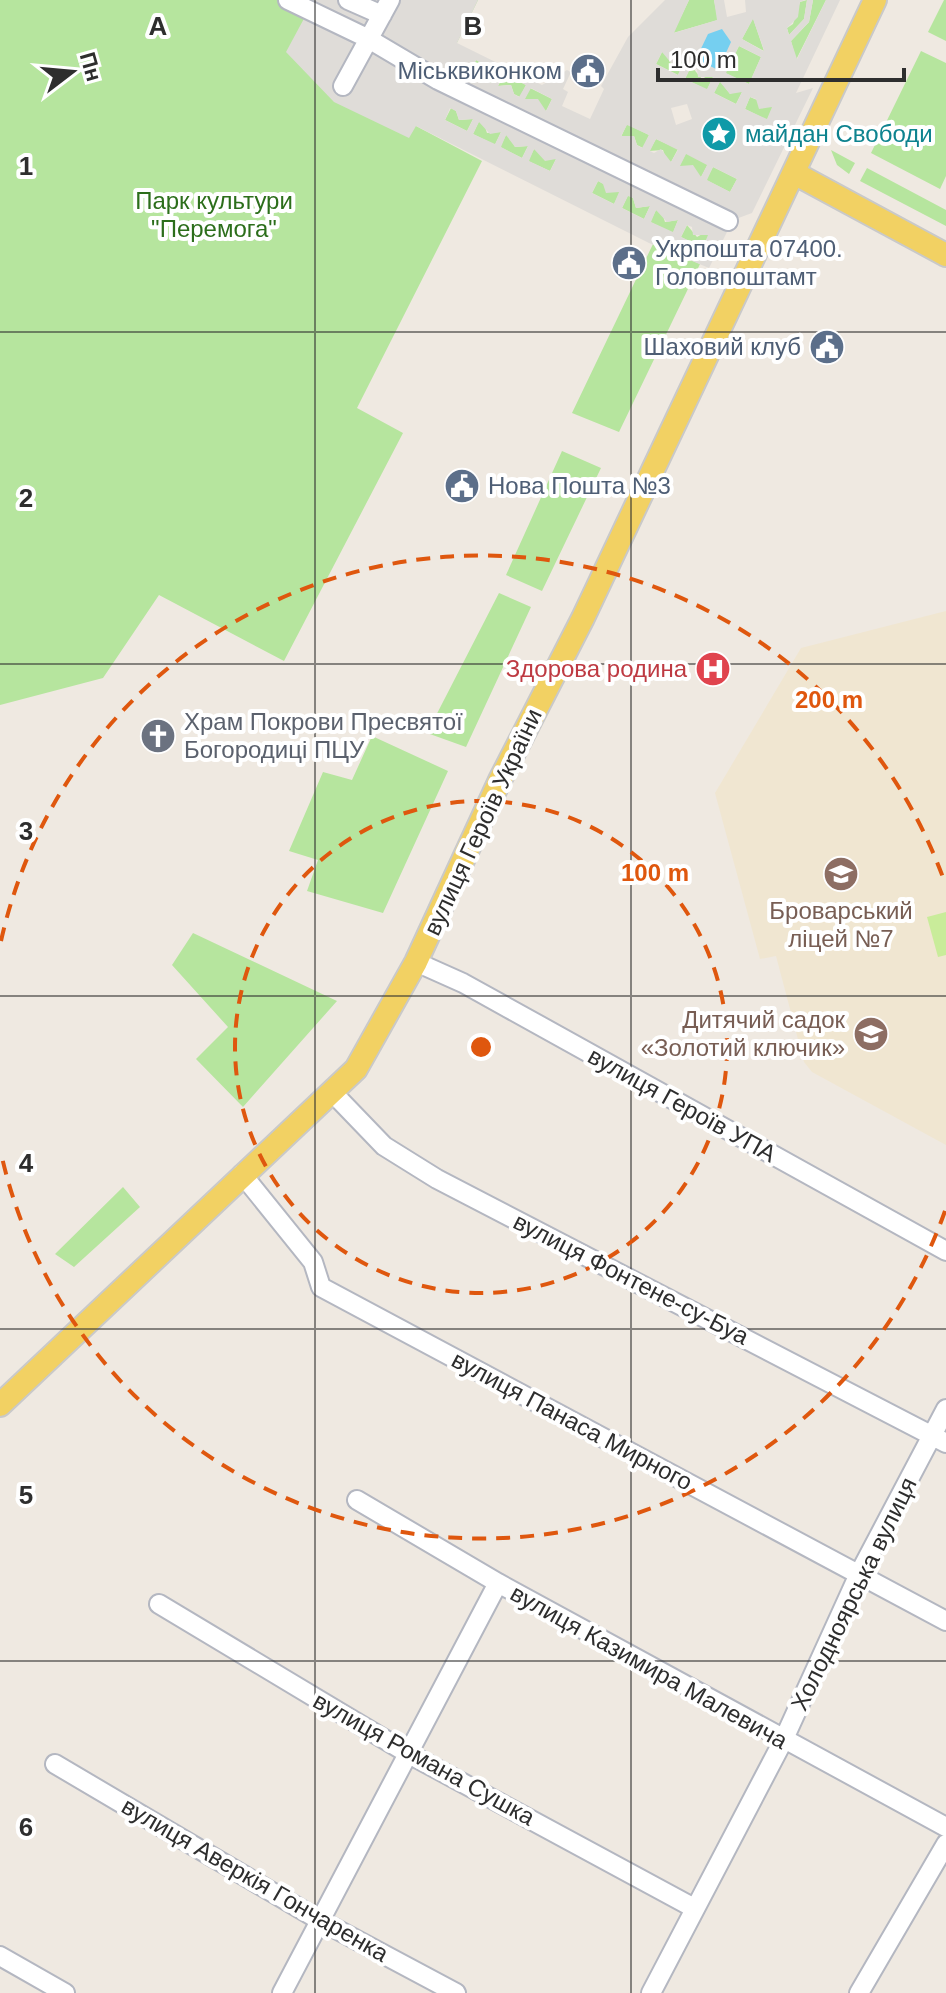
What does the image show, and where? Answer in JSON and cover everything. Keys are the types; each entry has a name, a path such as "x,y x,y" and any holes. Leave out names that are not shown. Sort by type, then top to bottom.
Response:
{"main road":[{"name":"вулиця Героїв України","path":"0,1405 356,1069 416,962 500,780 583,618 875,0"},
{"path":"794,173 946,255"}],"street":[{"path":"288,0 367,38 438,80 728,221"},
{"path":"343,86 386,8 348,0"},
{"name":"вулиця Героїв УПА","path":"416,962 463,983 946,1251"},
{"name":"вулиця Фонтене-су-Буа","path":"332,1092 384,1146 437,1179 939,1439"},
{"name":"вулиця Панаса Мирного","path":"242,1174 313,1262 321,1287 946,1621"},
{"name":"Холодноярська вулиця","path":"655,1992 694,1908 783,1741 859,1574 939,1439 946,1409"},
{"name":"вулиця Казимира Малевича","path":"357,1500 498,1583 783,1741 946,1827"},
{"path":"282,1993 498,1583"},
{"name":"вулиця Романа Сушка","path":"159,1604 409,1754 694,1908"},
{"name":"вулиця Аверкія Гончаренка","path":"55,1764 321,1921 456,1993"},
{"path":"859,1993 946,1844"},
{"path":"0,1956 65,1993"}],"shaded area":[{"name":"майдан Свободи","path":"314,0 478,0 457,43 542,85 567,70 571,72 563,89 568,92 562,106 590,119 604,89 601,86 628,37 665,0 689,0 674,33 717,20 714,0 724,0 727,17 746,12 745,0 805,0 800,2 798,17 787,28 789,35 804,19 807,0 813,0 809,22 791,41 797,59 826,0 840,0 796,93 813,88 752,213 733,220 709,268 649,243 416,126 409,138 334,102 286,52","holes":["753,19 764,50 742,39","739,46 761,57 749,84 726,73","662,52 672,64 684,62 678,75 656,64","476,60 497,72 491,83 483,71 470,72","691,67 697,69 698,77 713,77 707,89 685,79","504,74 526,85 519,97 514,94 511,85 498,86","720,82 730,94 742,92 736,104 714,93","531,88 552,99 546,111 538,99 525,99","750,97 756,99 759,109 772,107 767,119 745,109","687,104 692,119 676,125 671,108","450,108 456,111 459,120 473,119 467,131 445,120","479,122 490,134 501,132 495,144 473,134","627,125 649,135 642,148 637,145 634,136 621,136","506,135 515,147 528,146 522,158 501,147","656,139 678,150 671,162 661,149 654,153 650,151","534,149 545,161 556,159 550,171 529,161","686,154 707,165 701,177 693,165 680,166","713,167 737,179 730,192 707,180","598,181 603,184 606,193 619,192 614,204 592,193","628,196 633,198 636,208 650,206 644,219 622,208","656,210 667,222 678,220 673,232 651,222","687,225 692,227 693,235 708,235 703,247 681,237"]},
{"name":"Броварський ліцей №7","path":"946,611 946,1145 812,1072 804,1062 776,956 760,959 715,793 801,648"}],"green space":[{"name":"Парк культури \"Перемога\"","path":"0,0 478,0 416,126 482,161 357,408 403,433 284,661 159,595 103,678 0,705"},
{"path":"689,0 714,0 718,20 673,33"},
{"path":"807,0 804,19 789,35 787,28 793,24 800,2"},
{"path":"813,0 826,0 796,60 791,41 809,22"},
{"path":"946,0 946,41 928,32"},
{"path":"753,18 764,51 742,39"},
{"path":"739,46 761,57 749,84 725,73"},
{"path":"921,51 946,63 946,176 940,189 871,153"},
{"path":"662,52 668,54 671,64 684,62 678,75 656,64"},
{"path":"476,60 497,71 491,84 486,81 483,71 470,72"},
{"path":"691,66 702,79 709,75 713,77 707,90 685,79"},
{"path":"504,74 526,85 520,97 514,94 511,85 498,86"},
{"path":"720,81 730,94 737,90 742,92 736,104 714,93"},
{"path":"530,88 552,99 546,111 524,100"},
{"path":"750,97 773,107 767,120 745,109"},
{"path":"451,108 456,111 459,120 473,119 467,131 445,120"},
{"path":"479,121 484,124 487,133 501,132 495,145 473,134"},
{"path":"627,124 649,135 643,148 637,145 634,136 621,137"},
{"path":"506,135 512,138 515,147 528,146 522,158 500,147"},
{"path":"656,139 678,149 671,162 666,159 663,150 649,151"},
{"path":"534,149 556,159 550,171 528,161"},
{"path":"831,150 855,163 849,174 837,165"},
{"path":"686,153 708,164 701,177 679,166"},
{"path":"713,167 737,179 730,192 706,180"},
{"path":"867,168 946,210 946,226 860,181"},
{"path":"598,181 620,192 614,204 592,193"},
{"path":"628,195 633,198 636,208 650,206 644,219 622,208"},
{"path":"656,210 662,213 665,222 678,220 673,233 650,222"},
{"path":"687,225 697,237 704,233 709,235 703,248 681,237"},
{"path":"653,244 700,264 619,432 572,413"},
{"path":"562,451 601,468 542,591 506,575"},
{"path":"499,593 531,607 466,747 427,733"},
{"path":"372,736 448,771 383,913 307,891 318,860 289,851 323,772 352,780"},
{"path":"946,912 946,955 938,957 927,917"},
{"path":"193,933 337,1001 243,1107 196,1059 228,1027 172,965"},
{"path":"123,1187 140,1207 74,1267 55,1254"}],"water":[{"path":"722,29 731,42 718,70 696,59 708,34"}],"place":[{"name":"Міськвиконком","path":"588,71"},
{"name":"майдан Свободи","path":"719,134"},
{"name":"Укрпошта 07400. Головпоштамт","path":"629,263"},
{"name":"Шаховий клуб","path":"827,347"},
{"name":"Нова Пошта №3","path":"462,486"},
{"name":"Здорова родина","path":"713,669"},
{"name":"Храм Покрови Пресвятої Богородиці ПЦУ","path":"158,736"},
{"name":"Броварський ліцей №7","path":"841,874"},
{"name":"Дитячий садок «Золотий ключик»","path":"871,1034"}]}
